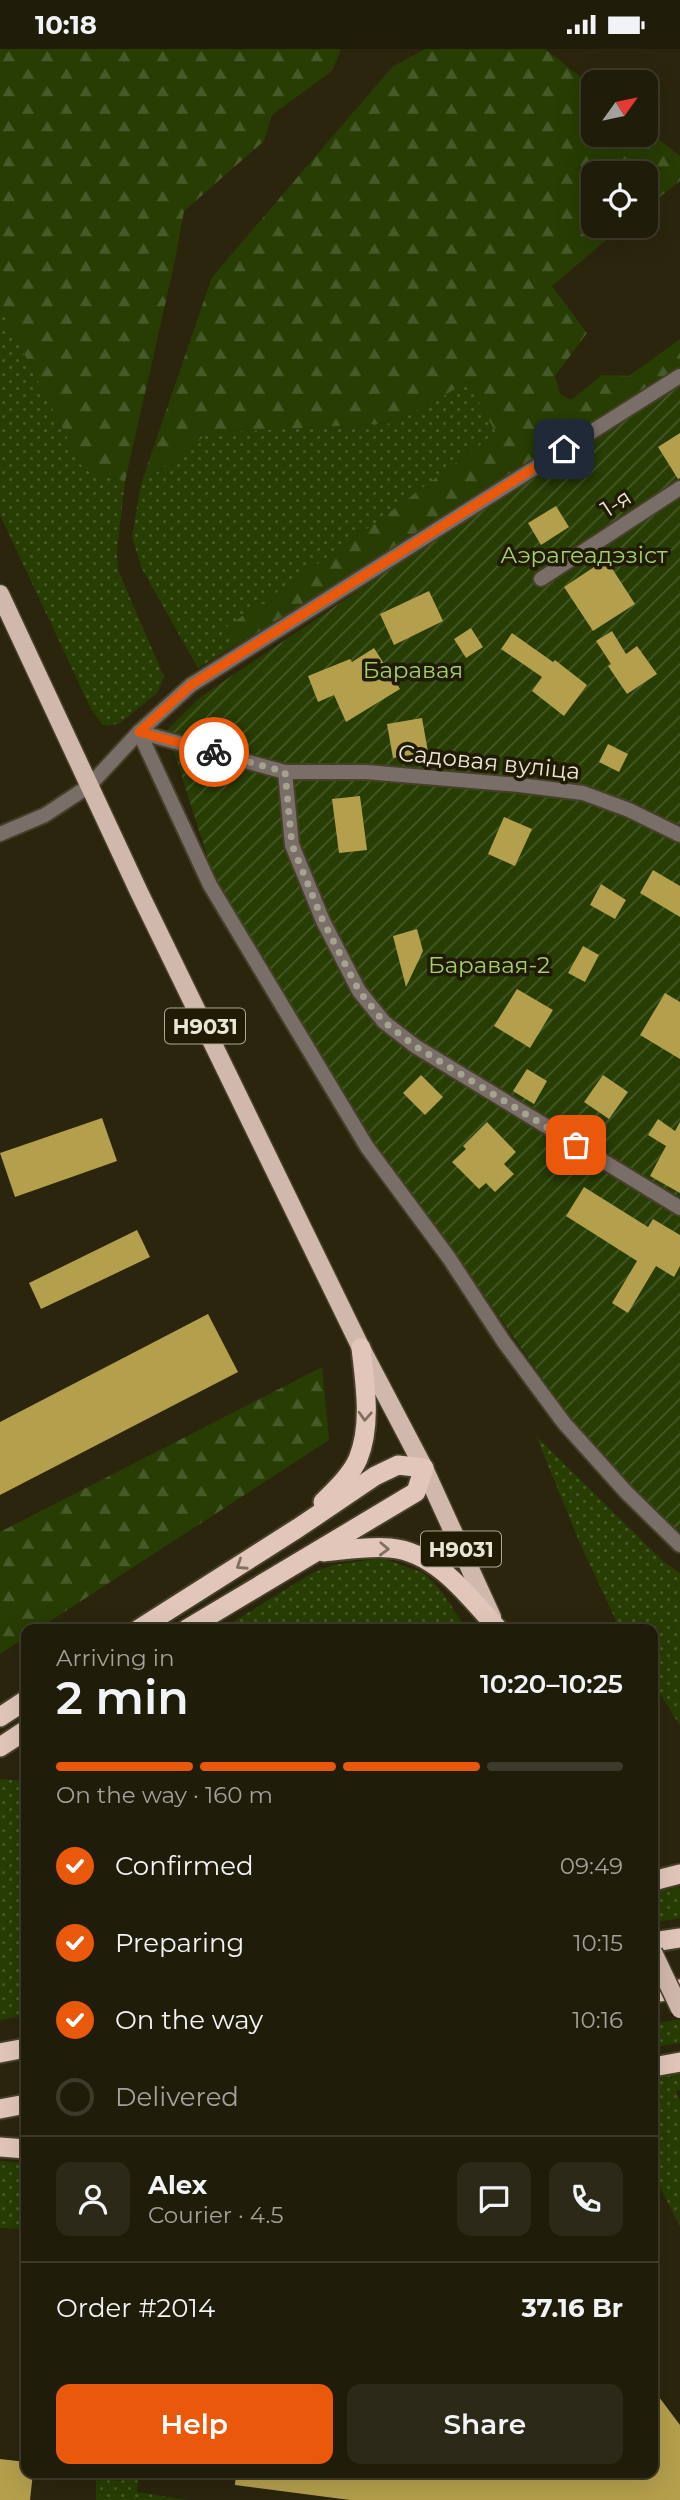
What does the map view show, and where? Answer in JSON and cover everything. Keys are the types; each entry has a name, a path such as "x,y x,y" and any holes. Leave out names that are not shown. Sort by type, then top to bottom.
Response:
{"highway":[{"path":"298,1528 338,1486 357,1461 364,1440 366,1412 361,1348"},
{"path":"147,1624 375,1476 398,1465 424,1468 416,1492 195,1624"},
{"path":"316,1553 356,1548 391,1548 414,1555 438,1567 493,1624"},
{"path":"0,1717 21,1703"},
{"path":"0,1747 21,1733"},
{"path":"658,1880 680,1874"},
{"path":"658,1941 680,1938"},
{"path":"658,1992 680,1989"},
{"path":"0,2040 21,2045"},
{"path":"0,2053 21,2047"},
{"path":"658,2066 680,2062"},
{"path":"0,2109 21,2105"},
{"path":"0,2147 21,2149"}],"main road":[{"name":"Н9031","path":"0,594 89,786 361,1348 424,1468 496,1624"},
{"path":"658,1963 680,2009"}],"street":[{"path":"0,834 45,815 89,786 139,732 191,685 680,376"},
{"name":"1-я","path":"541,579 680,488"},
{"path":"139,732 210,885 367,1147 449,1258 504,1342 564,1423 625,1492 680,1545"},
{"name":"Садовая вуліца","path":"139,732 285,772 366,772 583,793 629,810 680,835"},
{"path":"285,772 292,845 323,921 359,991 384,1022 415,1046 680,1209"}],"green space":[{"path":"0,49 341,49 332,71 272,115 264,141 184,211 125,481 84,470 0,307"},
{"path":"425,49 545,49 581,78 581,147 658,147 658,139 680,156 680,181 658,198 658,161 581,161 581,238 609,238 552,286 587,333 555,376 560,394 571,400 602,375 629,376 680,339 680,368 411,555 233,647 225,628 351,541 496,433 468,382 394,423 209,433 141,484 212,277 392,67"},
{"path":"0,307 84,470 125,481 117,551 118,570 164,677 157,693 120,723 108,726 102,724 91,709 0,515"},
{"name":"Баравая-2","path":"680,379 680,1533 631,1486 570,1418 456,1255 370,1141 215,881 167,730 199,698"},
{"path":"468,382 497,433 351,541 226,628 233,647 198,668 142,569 132,537 141,484 209,433 394,423"},
{"path":"322,1367 329,1440 46,1624 21,1624 21,1640 0,1654 0,1532"},
{"path":"536,1436 664,1562 680,1573 680,1726 658,1690 658,1624 618,1624 582,1548"},
{"path":"382,1558 424,1573 443,1593 463,1624 230,1624 312,1573 333,1565"},
{"path":"0,1779 21,1781 21,2016 0,2020"},
{"path":"680,1887 680,1918 658,1922 658,1891"},
{"path":"680,2019 680,2043 658,2046 658,2023"},
{"path":"680,2069 680,2090 676,2091 680,2101 680,2227 658,2183 658,2071"},
{"path":"0,2161 21,2163 21,2229 0,2228"},
{"path":"96,2478 122,2481 122,2478 138,2478 137,2492 186,2500 96,2500"}],"building":[{"path":"680,433 680,478 678,479 658,447"},
{"path":"556,506 569,527 541,545 528,523"},
{"path":"606,559 635,604 593,631 564,587"},
{"path":"429,591 443,621 394,645 380,614"},
{"path":"471,628 483,647 466,658 454,639"},
{"path":"612,631 626,654 637,646 657,674 627,694 608,666 611,664 596,641"},
{"path":"512,633 553,662 555,660 587,685 564,716 532,691 542,677 501,649"},
{"path":"374,648 400,689 346,722 334,695 318,702 308,676 350,659 352,662"},
{"path":"422,718 428,752 393,758 387,724"},
{"path":"608,744 628,754 619,772 599,762"},
{"path":"360,796 367,850 339,853 332,799"},
{"path":"504,817 532,829 515,866 488,854"},
{"path":"653,870 680,886 680,917 640,893"},
{"path":"601,884 626,900 615,919 590,905"},
{"path":"417,929 423,951 406,987 393,936"},
{"path":"583,946 599,955 585,982 568,973"},
{"path":"517,989 553,1010 530,1048 494,1026"},
{"path":"665,993 680,1002 680,1059 640,1035"},
{"path":"527,1069 547,1081 534,1104 513,1091"},
{"path":"421,1075 443,1097 425,1115 403,1093"},
{"path":"603,1075 628,1092 609,1119 584,1102"},
{"path":"102,1118 117,1161 15,1197 0,1153"},
{"path":"658,1119 675,1131 680,1122 680,1193 650,1176 666,1146 648,1135"},
{"path":"487,1122 516,1152 504,1164 514,1174 495,1192 486,1183 479,1189 452,1162 466,1149 463,1146"},
{"path":"584,1187 648,1227 653,1219 680,1235 680,1266 674,1277 656,1266 628,1313 612,1303 637,1261 566,1216"},
{"path":"137,1230 150,1257 41,1309 29,1283"},
{"path":"208,1314 238,1372 0,1495 0,1422"},
{"path":"658,2396 680,2425 680,2500 350,2500 235,2485 236,2478 658,2478"},
{"path":"0,2459 21,2461 21,2478 32,2478 30,2500 0,2500"}],"way so far":[{"path":"214,752 285,772 292,845 323,921 359,991 384,1022 415,1046 576,1145"}],"route":[{"path":"214,752 139,732 191,685 564,449"}],"park label":[{"name":"Аэрагеадэзіст","path":"584,555"},
{"name":"Баравая","path":"413,670"}]}
